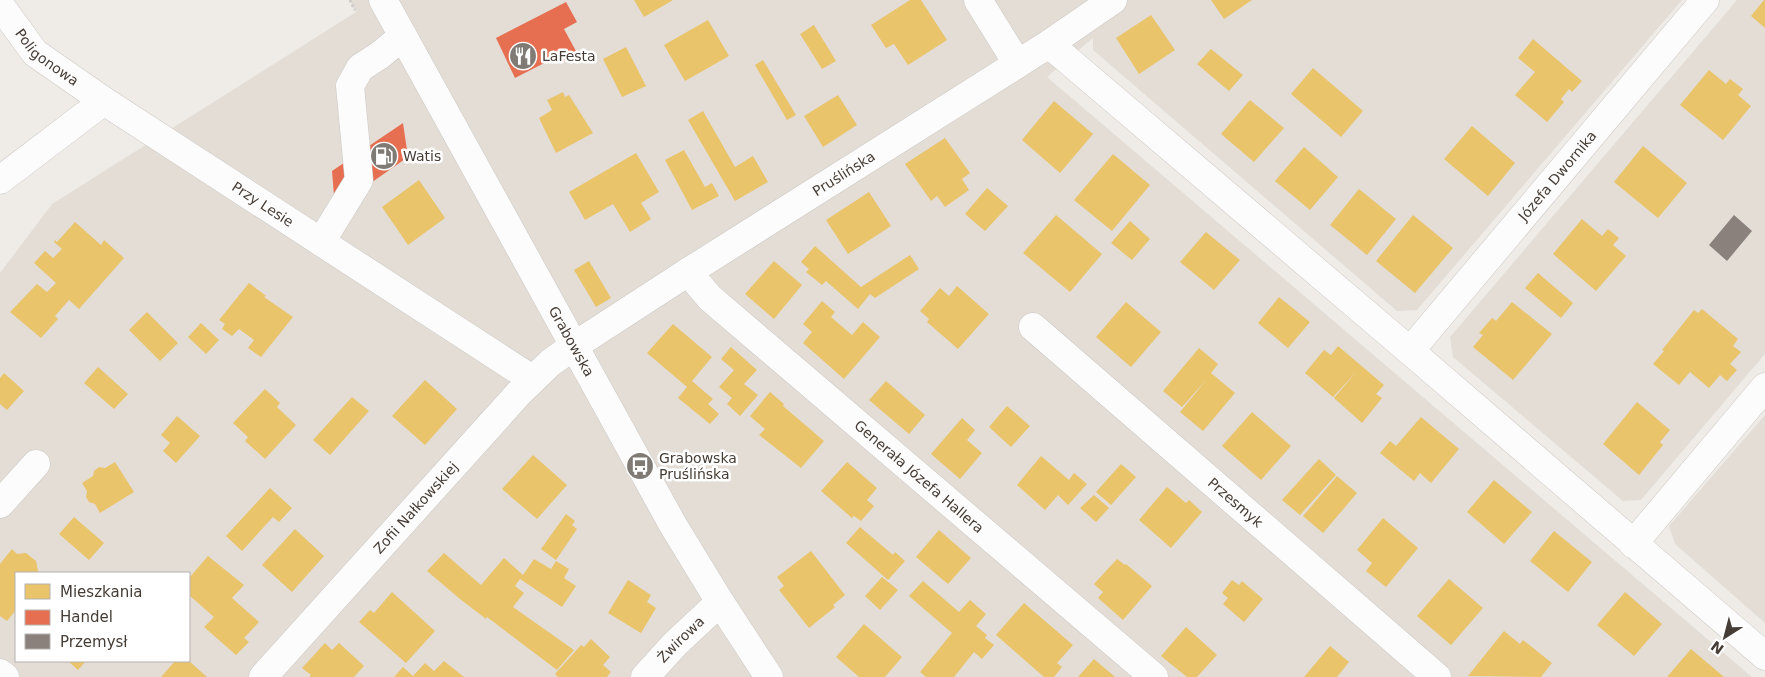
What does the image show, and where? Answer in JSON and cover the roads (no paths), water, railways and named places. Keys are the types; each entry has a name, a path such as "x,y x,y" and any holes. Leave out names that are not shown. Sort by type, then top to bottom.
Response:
{"street":[{"name":"Grabowska","path":"383,0 673,525 768,677"},
{"path":"978,0 1009,50 1016,65"},
{"name":"Pruślińska","path":"574,346 1049,44 1113,0"},
{"name":"Józefa Dwornika","path":"1410,351 1705,0"},
{"name":"Poligonowa","path":"0,5 35,53 104,101"},
{"path":"321,242 359,180 350,86 360,68 380,55 403,36"},
{"path":"1049,44 1765,656"},
{"path":"0,180 104,101"},
{"name":"Przy Lesie","path":"104,101 532,379"},
{"name":"Generała Józefa Hallera","path":"688,272 710,298 1154,677"},
{"name":"Przesmyk","path":"1033,328 1437,677"},
{"name":"Zofii Nałkowskiej","path":"264,677 532,379 574,346"},
{"path":"1633,544 1765,387"},
{"path":"0,504 36,464"},
{"name":"Żwirowa","path":"645,677 675,644 720,602"},
{"path":"0,673 5,677"}],"place":[{"name":"LaFesta","path":"523,56"},
{"name":"Watis","path":"384,156"},
{"name":"Grabowska Pruślińska","path":"640,466"}]}
